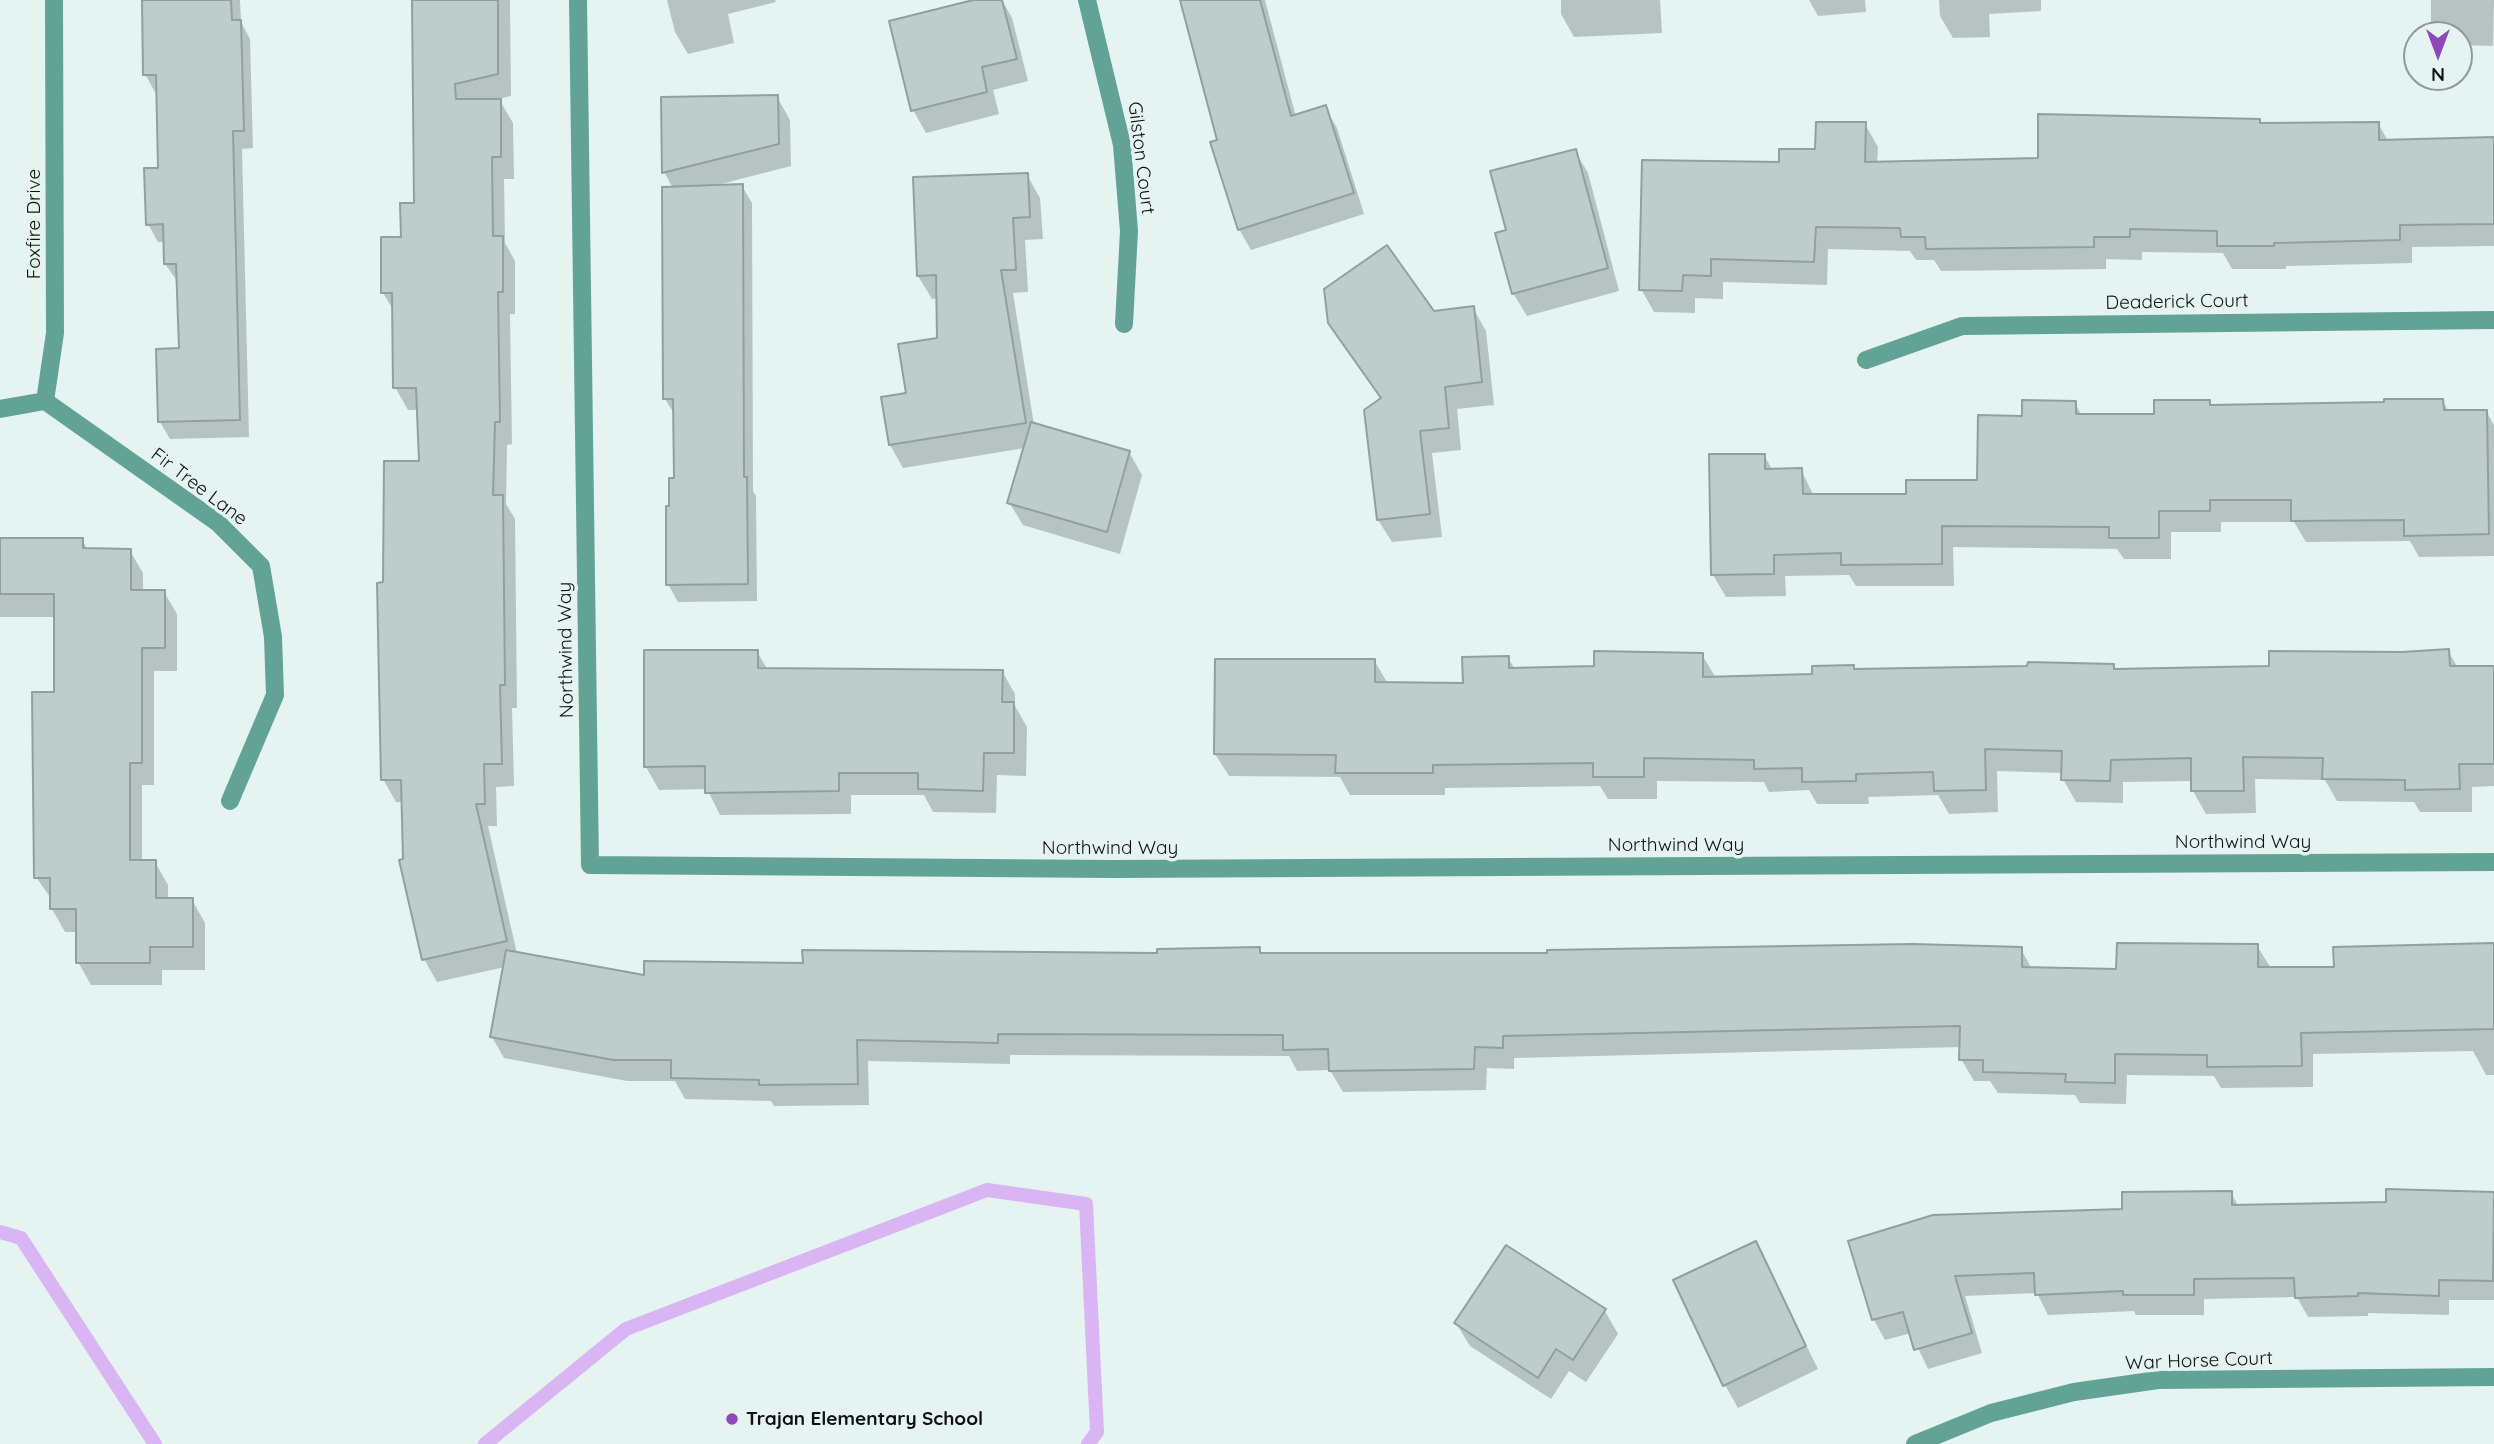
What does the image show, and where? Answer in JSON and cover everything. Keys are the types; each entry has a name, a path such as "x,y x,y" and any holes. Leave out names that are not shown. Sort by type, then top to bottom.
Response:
{"street":[{"name":"Foxfire Drive","path":"45,401 55,333 54,0"},
{"name":"Northwind Way","path":"578,0 590,865 1126,869 2494,862"},
{"name":"Gilston Court","path":"1087,0 1122,145 1129,231 1124,324"},
{"name":"Deaderick Court","path":"1866,360 1962,326 2494,320"},
{"path":"0,409 45,401"},
{"name":"Fir Tree Lane","path":"45,401 218,523 261,566 273,637 275,695 230,801"},
{"name":"War Horse Court","path":"1915,1444 1991,1413 2074,1392 2158,1380 2494,1377"}],"building":[{"path":"142,0 231,0 232,20 241,20 244,131 233,131 240,420 158,422 156,349 179,348 176,264 164,264 163,224 146,225 144,168 158,168 156,75 143,75"},
{"path":"412,0 498,0 498,74 455,84 456,99 501,99 501,157 492,157 493,236 503,236 503,292 498,292 500,422 495,422 493,495 503,495 505,685 500,685 502,764 484,764 485,804 476,804 507,941 422,960 399,860 403,859 401,780 381,780 377,583 383,582 384,461 419,461 416,388 393,388 392,293 381,293 381,237 401,237 400,203 414,203"},
{"path":"973,0 1002,0 1017,59 982,67 987,92 911,111 889,21"},
{"path":"1180,0 1260,0 1291,116 1326,105 1354,193 1238,230 1210,142 1217,140"},
{"path":"778,95 779,144 662,173 661,97"},
{"path":"2038,114 2260,119 2260,123 2379,122 2379,140 2494,137 2494,224 2400,225 2400,240 2274,243 2274,246 2217,246 2217,231 2130,229 2130,237 2094,237 2094,247 1926,249 1925,237 1901,237 1900,228 1816,227 1814,262 1711,259 1711,276 1683,275 1682,291 1639,290 1642,160 1779,162 1779,149 1815,149 1816,122 1866,122 1865,162 2038,158"},
{"path":"1576,149 1608,268 1512,294 1495,233 1506,230 1490,171"},
{"path":"1028,173 1030,217 1013,218 1016,270 1001,270 1026,423 889,445 881,397 906,393 898,344 937,338 936,275 917,276 913,177"},
{"path":"743,184 744,477 747,477 748,584 666,585 666,506 669,506 669,478 674,478 673,399 663,399 662,187"},
{"path":"1387,245 1434,311 1474,306 1482,382 1445,387 1449,428 1420,431 1430,514 1377,520 1364,410 1381,398 1328,323 1324,289"},
{"path":"2384,399 2443,399 2444,410 2487,410 2489,534 2404,536 2404,520 2291,521 2291,500 2210,500 2210,511 2159,511 2159,538 2109,538 2109,527 1942,526 1942,564 1841,565 1841,553 1774,555 1774,574 1711,575 1709,454 1765,454 1765,469 1802,468 1803,494 1906,494 1906,480 1977,480 1978,415 2022,416 2022,400 2076,401 2076,414 2154,414 2154,400 2210,400 2210,405 2384,402"},
{"path":"1031,422 1130,451 1107,532 1007,503"},
{"path":"0,538 83,538 83,548 131,549 131,590 165,590 165,648 142,648 142,763 130,763 130,860 156,860 156,898 193,898 193,947 150,947 150,963 76,963 76,909 50,909 50,878 34,878 32,692 54,692 54,594 0,594"},
{"path":"2449,649 2450,666 2494,666 2494,764 2459,764 2460,789 2405,790 2405,780 2322,779 2323,758 2243,757 2244,791 2191,791 2191,758 2111,760 2110,781 2061,780 2062,751 1985,749 1986,790 1934,791 1933,772 1856,774 1856,781 1802,782 1802,768 1754,769 1754,760 1644,758 1644,777 1593,777 1593,763 1433,765 1433,773 1335,773 1336,755 1214,754 1215,659 1375,659 1375,682 1463,683 1462,657 1509,656 1509,668 1594,666 1594,651 1703,653 1703,677 1812,674 1812,666 1854,665 1854,669 2027,666 2028,662 2114,664 2114,669 2269,666 2269,651 2402,652"},
{"path":"644,650 758,650 758,668 1003,670 1002,702 1014,702 1014,753 984,753 983,791 918,789 918,773 839,773 839,791 705,793 705,766 644,767"},
{"path":"2117,943 2258,944 2258,967 2334,967 2333,947 2494,943 2494,1029 2301,1033 2302,1066 2207,1067 2207,1055 2115,1054 2115,1083 2065,1082 2066,1074 1983,1072 1983,1060 1959,1060 1960,1026 1503,1036 1503,1048 1475,1047 1474,1069 1329,1071 1328,1049 1283,1050 1283,1035 998,1034 998,1043 857,1040 858,1084 759,1085 759,1080 671,1078 671,1060 613,1060 490,1037 506,950 644,975 644,961 803,963 802,950 1157,953 1157,949 1260,947 1260,953 1547,953 1547,950 1913,944 2022,947 2022,967 2116,969"},
{"path":"2386,1189 2494,1192 2493,1281 2439,1280 2439,1296 2358,1293 2358,1296 2295,1298 2294,1278 2194,1279 2194,1295 2123,1295 2123,1291 2035,1295 2034,1273 1955,1276 1972,1333 1914,1350 1903,1312 1872,1320 1848,1241 1933,1215 2122,1209 2122,1192 2232,1191 2232,1205 2386,1202"},
{"path":"1756,1241 1806,1346 1723,1386 1673,1280"},
{"path":"1506,1245 1606,1309 1573,1360 1556,1349 1538,1378 1454,1323"}],"waterway":[{"path":"485,1444 626,1329 987,1190 1086,1204 1097,1432 1088,1444"},
{"path":"0,1232 21,1238 155,1444"}],"place":[{"name":"Trajan Elementary School","path":"732,1419"}]}
